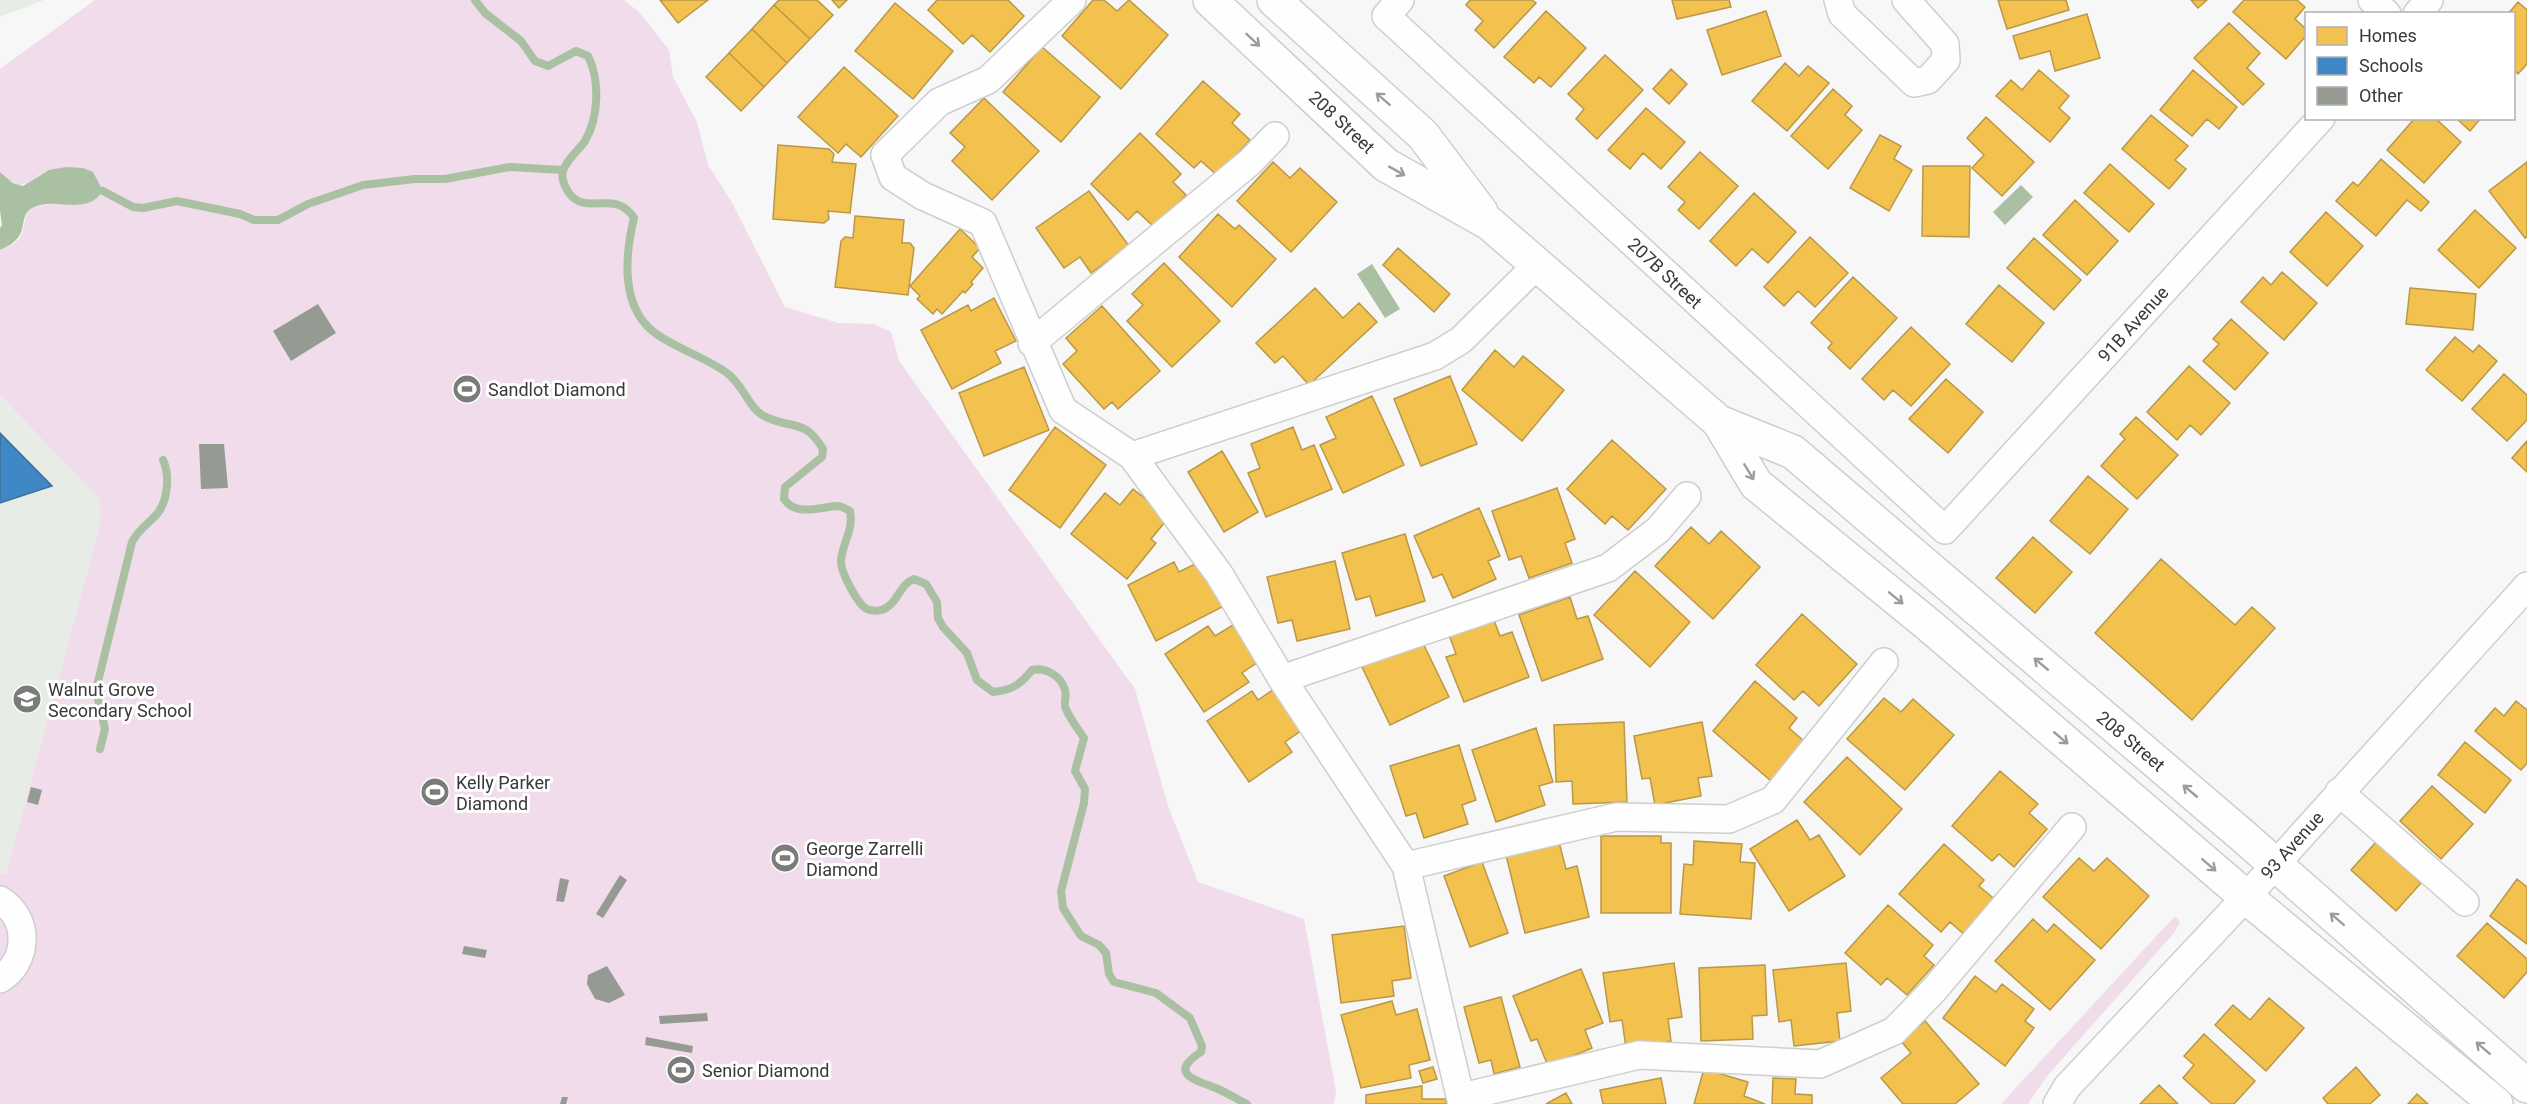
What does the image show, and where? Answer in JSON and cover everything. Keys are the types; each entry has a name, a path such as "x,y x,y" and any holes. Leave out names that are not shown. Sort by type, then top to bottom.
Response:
{"main road":[{"name":"208 Street","path":"1210,0 1386,165 1489,223 1538,265 1719,422 1756,484 1930,626 2246,897 2496,1104"},
{"name":"208 Street","path":"1274,0 1423,135 1489,223"},
{"name":"208 Street","path":"1719,422 1792,452 2275,864 2527,1086"}],"street":[{"path":"1072,0 988,80 939,102 885,155 893,177 923,196 982,223 1032,343 1063,410 1132,456 1219,574 1282,679 1406,866 1462,1101 1639,1055 1821,1064 1894,1031 1933,991 2072,828"},
{"path":"1838,0 1842,14 1914,83 1929,80 1946,60 1945,44 1912,2"},
{"path":"2372,0 2385,12"},
{"path":"2419,12 2430,0"},
{"name":"207B Street","path":"1393,8 1945,530"},
{"name":"91B Avenue","path":"1945,530 2319,120"},
{"path":"1032,343 1250,162 1275,136"},
{"path":"1132,456 1435,356 1461,340 1538,265"},
{"path":"1282,679 1608,568 1658,530 1686,496"},
{"name":"93 Avenue","path":"2057,1104 2067,1087 2246,897 2527,586"},
{"path":"1406,866 1616,817 1729,819 1756,808 1773,800 1884,662"},
{"path":"2339,792 2465,902"},
{"path":"0,900 14,912 23,939 21,954 14,968 0,979"}],"shaded area":[{"path":"0,0 44,0 0,17"},
{"path":"95,0 624,0 639,12 669,50 673,77 697,122 708,165 731,201 785,307 838,323 874,324 891,332 899,361 1135,689 1168,806 1198,882 1304,919 1336,1091 1334,1104 0,1104 0,873 6,874 100,525 100,500 0,395 0,250 18,239 22,233 26,215 31,209 47,204 80,205 40,174 29,183 20,185 0,172 0,69"},
{"path":"66,167 83,168 93,172 103,191 87,203 50,204 32,208 27,212 17,239 0,250 2,225 0,172 13,183 23,186 49,170"},
{"path":"2021,185 2033,197 2005,225 1993,212"},
{"path":"1372,264 1400,309 1385,318 1357,274"},
{"name":"Walnut Grove Secondary School","path":"0,395 100,500 100,525 6,874 0,873"},
{"path":"2175,916 2180,922 2174,933 2047,1076 2028,1104 2001,1104"}],"building: Homes":[{"path":"660,0 708,0 678,23"},
{"path":"779,0 817,0 833,15 810,39 774,5"},
{"path":"832,0 847,0 839,8"},
{"path":"937,0 1008,0 1024,16 990,52 972,35 963,44 928,10"},
{"path":"1093,0 1104,0 1117,11 1129,0 1168,35 1121,89 1062,36"},
{"path":"1470,0 1532,0 1536,3 1494,48 1475,30 1483,21 1466,5"},
{"path":"1672,0 1729,0 1731,7 1677,19"},
{"path":"1998,0 2066,0 2069,10 2007,29"},
{"path":"2191,0 2207,0 2198,8"},
{"path":"2244,0 2297,0 2305,7 2295,19 2305,28 2305,37 2286,59 2233,12"},
{"path":"2518,2 2527,10 2527,64 2518,74 2515,71 2515,12 2510,12"},
{"path":"895,3 953,51 913,99 855,51"},
{"path":"774,5 810,39 787,63 752,29"},
{"path":"1546,11 1586,48 1551,87 1539,77 1534,83 1504,57"},
{"path":"1766,11 1781,56 1722,75 1707,30"},
{"path":"2087,14 2100,58 2055,71 2050,51 2020,59 2013,36"},
{"path":"2229,23 2260,53 2247,68 2264,84 2243,105 2194,58"},
{"path":"752,29 787,63 764,87 729,53"},
{"path":"1042,47 1100,97 1061,142 1003,92"},
{"path":"729,53 764,87 741,111 706,77"},
{"path":"1605,55 1643,90 1597,139 1576,119 1584,109 1568,94"},
{"path":"1785,63 1799,76 1808,66 1829,83 1787,131 1752,101"},
{"path":"844,67 898,116 861,157 846,144 838,153 798,117"},
{"path":"1671,69 1687,84 1669,104 1653,89"},
{"path":"2039,70 2069,96 2059,108 2070,118 2050,142 1996,96 2011,80 2022,90"},
{"path":"2193,70 2237,107 2219,129 2207,119 2192,136 2160,110"},
{"path":"1203,81 1240,114 1232,123 1250,140 1218,176 1201,161 1194,168 1156,134"},
{"path":"1833,89 1852,106 1845,115 1862,130 1828,169 1791,136"},
{"path":"984,98 1039,151 992,200 952,161 965,147 950,133"},
{"path":"1646,108 1685,142 1661,169 1643,153 1630,169 1608,150"},
{"path":"2151,115 2188,146 2175,160 2186,169 2169,189 2122,149"},
{"path":"1986,117 2034,162 2002,196 1972,168 1984,155 1967,138"},
{"path":"2413,120 2437,120 2461,142 2424,183 2387,150"},
{"path":"2458,120 2479,120 2470,131"},
{"path":"1140,133 1181,174 1173,182 1186,195 1155,228 1137,211 1128,220 1091,184"},
{"path":"1880,135 1901,146 1894,159 1912,170 1889,211 1850,188"},
{"path":"778,145 829,149 834,154 832,162 856,164 850,213 828,211 829,219 824,223 773,219"},
{"path":"1700,152 1738,186 1699,229 1678,210 1685,202 1668,187"},
{"path":"2381,159 2429,202 2421,211 2407,200 2376,236 2336,201 2353,182 2358,186"},
{"path":"1273,162 1290,178 1300,168 1337,202 1291,252 1237,201"},
{"path":"2527,162 2527,237 2525,238 2489,191"},
{"path":"2110,164 2154,204 2129,232 2084,193"},
{"path":"1923,166 1970,166 1969,237 1922,236"},
{"path":"1089,191 1129,246 1091,273 1080,257 1064,268 1036,228"},
{"path":"1754,193 1796,232 1768,263 1752,249 1736,266 1710,241"},
{"path":"2075,200 2118,241 2087,275 2043,235"},
{"path":"2475,210 2516,248 2479,288 2438,250"},
{"path":"2326,212 2363,246 2327,286 2290,252"},
{"path":"1218,214 1235,229 1239,225 1276,259 1232,307 1179,257"},
{"path":"855,216 904,220 902,243 910,243 914,248 908,295 835,287 841,241 845,237 853,238"},
{"path":"960,229 980,248 972,257 983,268 965,293 963,291 942,314 937,309 933,314 917,299 920,296 910,286"},
{"path":"1810,237 1848,273 1815,307 1798,291 1784,306 1764,287"},
{"path":"2034,238 2081,280 2054,310 2007,268"},
{"path":"1398,248 1450,294 1434,312 1383,265"},
{"path":"1164,263 1220,321 1172,367 1127,321 1143,305 1132,294"},
{"path":"2282,272 2317,303 2284,340 2241,302 2263,277 2271,285"},
{"path":"1853,277 1897,318 1850,369 1828,348 1832,343 1811,323"},
{"path":"1999,285 2044,323 2012,362 1966,324"},
{"path":"1315,288 1343,318 1359,303 1377,322 1309,385 1283,356 1275,363 1256,343"},
{"path":"2410,288 2476,294 2473,330 2406,324"},
{"path":"994,298 1016,341 995,351 1001,363 952,389 921,330 968,305 971,311"},
{"path":"1102,306 1160,371 1118,409 1112,402 1104,409 1063,364 1077,351 1066,338"},
{"path":"2231,319 2268,353 2235,390 2203,361 2219,344 2213,339"},
{"path":"1911,327 1950,364 1911,406 1893,390 1884,400 1862,379"},
{"path":"2455,337 2473,352 2479,345 2497,361 2462,401 2426,370"},
{"path":"1495,350 1514,367 1523,356 1564,390 1522,441 1462,390"},
{"path":"2189,366 2230,403 2201,435 2190,425 2177,440 2147,412"},
{"path":"1024,367 1049,430 984,456 959,393"},
{"path":"2504,374 2527,395 2527,420 2507,441 2472,409"},
{"path":"1450,376 1477,444 1421,466 1394,399"},
{"path":"1946,379 1983,412 1948,453 1909,419"},
{"path":"1372,396 1404,465 1343,493 1320,445 1336,438 1326,417"},
{"path":"2136,417 2178,455 2137,499 2101,466 2125,439 2120,434"},
{"path":"1055,427 1106,465 1060,528 1009,490"},
{"path":"1293,427 1302,450 1314,445 1332,489 1266,517 1248,473 1260,468 1251,444"},
{"path":"1612,440 1666,489 1628,530 1612,516 1605,524 1567,489"},
{"path":"2527,441 2527,472 2512,458"},
{"path":"1222,451 1258,512 1224,532 1188,472"},
{"path":"2088,476 2128,509 2090,554 2050,521"},
{"path":"1557,488 1575,539 1565,543 1572,563 1529,578 1521,556 1509,560 1492,511"},
{"path":"1133,489 1169,517 1151,539 1156,543 1127,579 1071,534 1105,493 1120,505"},
{"path":"1479,508 1500,556 1488,561 1496,579 1453,598 1442,574 1433,578 1414,536"},
{"path":"1691,527 1709,544 1721,531 1760,567 1713,619 1655,566"},
{"path":"1405,534 1425,601 1376,616 1370,596 1356,600 1342,553"},
{"path":"2033,537 2072,572 2035,613 1996,578"},
{"path":"2161,559 2235,625 2252,607 2275,628 2192,720 2095,633"},
{"path":"1201,561 1224,606 1156,641 1128,585 1174,562 1179,572"},
{"path":"1335,561 1350,629 1297,641 1292,620 1278,623 1267,577"},
{"path":"1635,571 1690,622 1650,667 1594,615"},
{"path":"1570,597 1577,619 1588,616 1603,659 1542,681 1519,615"},
{"path":"1802,614 1857,664 1819,706 1803,691 1794,700 1756,665"},
{"path":"1492,615 1500,636 1512,632 1529,677 1464,702 1446,657 1456,654 1448,632"},
{"path":"1233,625 1258,662 1242,673 1249,682 1204,712 1165,654 1208,626 1215,636"},
{"path":"1421,639 1449,697 1390,725 1362,667"},
{"path":"1755,681 1797,718 1789,728 1805,742 1771,781 1713,731"},
{"path":"1277,687 1305,728 1285,742 1292,752 1249,782 1207,721 1252,691 1258,700"},
{"path":"1884,698 1901,712 1913,699 1954,735 1905,790 1847,739"},
{"path":"2516,701 2527,710 2527,763 2521,770 2475,731 2495,708 2504,716"},
{"path":"1624,722 1627,802 1573,804 1572,781 1556,782 1554,725"},
{"path":"1702,722 1712,776 1698,778 1701,796 1655,805 1650,778 1642,779 1634,736"},
{"path":"1536,728 1553,782 1539,786 1545,805 1496,822 1472,750"},
{"path":"2465,742 2511,780 2485,813 2438,775"},
{"path":"1459,745 1476,800 1462,805 1468,824 1424,838 1416,813 1406,816 1390,766"},
{"path":"1847,757 1902,809 1860,855 1804,802"},
{"path":"2000,771 2038,804 2029,813 2047,829 2014,867 1999,854 1992,861 1952,826"},
{"path":"2432,786 2473,824 2441,859 2400,821"},
{"path":"1797,820 1810,840 1819,835 1845,876 1789,911 1750,849"},
{"path":"1601,836 1661,836 1661,843 1671,843 1671,913 1601,913"},
{"path":"1694,841 1742,844 1740,862 1755,863 1751,919 1680,914 1684,864 1693,865"},
{"path":"1559,842 1566,869 1577,866 1589,917 1525,933 1506,855"},
{"path":"2376,842 2421,883 2396,911 2351,870"},
{"path":"1944,844 1984,880 1979,886 1998,902 1967,937 1950,922 1941,932 1899,894"},
{"path":"2079,858 2094,871 2107,858 2149,896 2101,949 2043,897"},
{"path":"1482,862 1508,933 1470,947 1444,876"},
{"path":"2517,879 2527,887 2527,944 2490,916"},
{"path":"1888,905 1933,945 1924,956 1934,965 1907,995 1887,978 1881,985 1845,953"},
{"path":"2033,919 2047,932 2054,924 2095,960 2050,1010 1995,961"},
{"path":"2487,923 2527,959 2527,972 2504,998 2457,956"},
{"path":"1404,926 1411,978 1392,981 1394,996 1341,1003 1332,935"},
{"path":"1674,963 1682,1017 1668,1019 1671,1041 1626,1048 1622,1020 1610,1022 1603,973"},
{"path":"1846,963 1851,1011 1837,1013 1840,1041 1794,1046 1791,1020 1779,1022 1773,970"},
{"path":"1765,965 1767,1015 1752,1016 1753,1039 1701,1041 1699,968"},
{"path":"1581,969 1603,1023 1585,1030 1592,1048 1548,1066 1537,1039 1531,1041 1513,996"},
{"path":"1975,976 1996,992 2002,984 2034,1009 2025,1021 2034,1028 2005,1066 1943,1018"},
{"path":"1501,997 1520,1067 1494,1074 1491,1060 1479,1063 1464,1007"},
{"path":"2269,998 2304,1028 2266,1071 2215,1025 2233,1005 2250,1020"},
{"path":"1392,1001 1396,1015 1417,1009 1430,1060 1409,1065 1411,1078 1361,1088 1341,1015"},
{"path":"1925,1021 1979,1084 1955,1104 1903,1104 1881,1078 1911,1053 1901,1041"},
{"path":"2204,1034 2255,1081 2234,1104 2212,1104 2183,1078 2194,1065 2184,1056"},
{"path":"1433,1067 1437,1079 1423,1083 1419,1071"},
{"path":"2356,1067 2380,1095 2370,1104 2328,1104 2323,1098"},
{"path":"1704,1069 1748,1082 1744,1096 1765,1104 1694,1104"},
{"path":"1661,1078 1666,1104 1603,1104 1600,1090"},
{"path":"1773,1078 1796,1079 1795,1094 1812,1095 1812,1104 1772,1104"},
{"path":"2159,1085 2178,1104 2140,1104"},
{"path":"1422,1086 1422,1099 1446,1099 1446,1104 1366,1104 1366,1095"},
{"path":"1566,1093 1572,1104 1546,1104"},
{"path":"2417,1094 2428,1104 2408,1104"}],"building: Schools":[{"path":"0,433 52,486 0,503"}],"building: Other":[{"path":"318,304 336,333 291,361 273,331"},
{"path":"199,444 224,444 228,488 201,489"},
{"path":"31,787 42,790 38,805 27,802"},
{"path":"620,875 627,880 603,918 596,914"},
{"path":"560,878 569,880 564,902 556,901"},
{"path":"464,946 487,950 485,958 462,954"},
{"path":"607,966 625,995 609,1003 595,999 587,984 588,975"},
{"path":"707,1013 708,1021 660,1024 659,1016"},
{"path":"646,1037 693,1046 692,1053 645,1045"},
{"path":"562,1097 568,1097 566,1104 560,1104"}],"waterway":[{"path":"475,0 485,13 521,41 535,61 548,66 576,51 588,56 595,76 595,110 585,141 563,171 566,188 576,200 592,204 618,205 626,209 634,218 627,264 628,280 636,309 644,322 664,339 727,373 760,413 776,421 798,426 816,439 823,449 822,457 785,487 784,499 795,508 816,509 837,506 850,511 851,518 841,566 850,587 863,606 874,611 887,607 905,585 914,579 926,584 937,602 938,618 943,627 967,653 977,680 993,692 1015,686 1032,670 1037,669 1048,671 1063,685 1066,709 1084,738 1075,771 1085,789 1084,803 1061,891 1063,908 1081,936 1099,945 1106,953 1109,974 1114,982 1156,993 1190,1018 1202,1046 1201,1052 1186,1065 1185,1071 1188,1075 1247,1104"},
{"path":"103,191 133,207 143,208 177,201 240,214 254,220 278,220 308,204 363,185 415,179 445,179 510,167 563,170"},
{"path":"100,749 105,729 96,690 132,542 157,514 164,502 167,480 163,460"}],"place":[{"name":"Sandlot Diamond","path":"467,389"},
{"name":"Walnut Grove Secondary School","path":"27,699"},
{"name":"Kelly Parker Diamond","path":"435,792"},
{"name":"George Zarrelli Diamond","path":"785,858"},
{"name":"Senior Diamond","path":"681,1070"}]}
